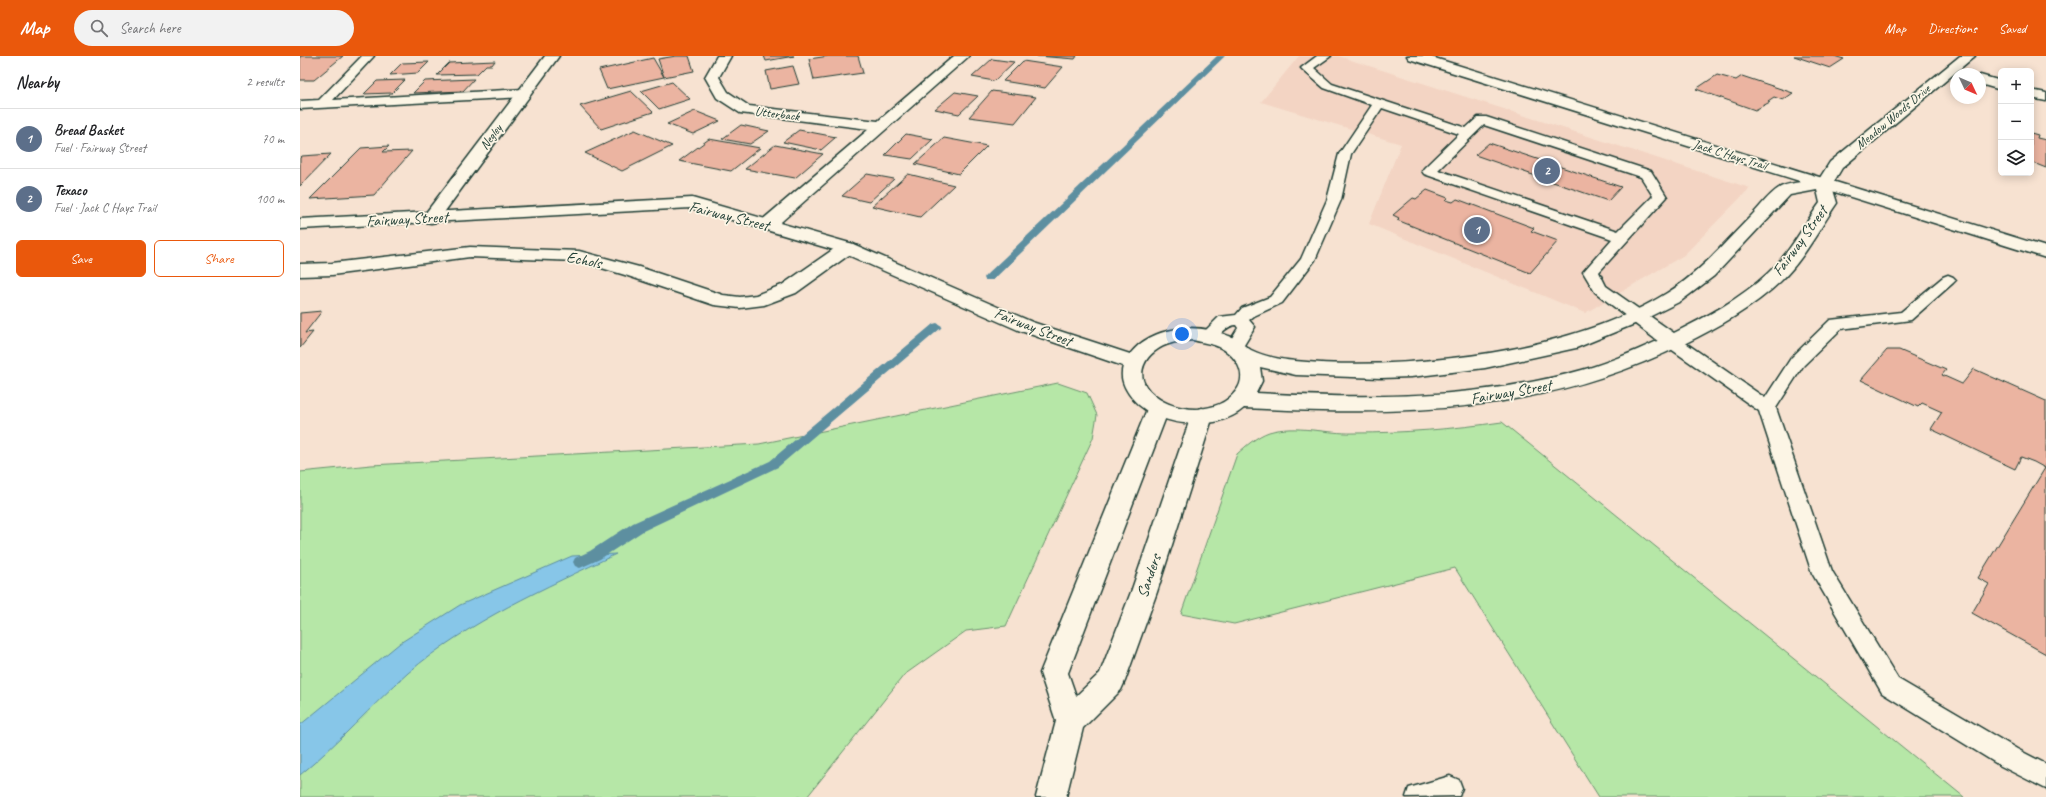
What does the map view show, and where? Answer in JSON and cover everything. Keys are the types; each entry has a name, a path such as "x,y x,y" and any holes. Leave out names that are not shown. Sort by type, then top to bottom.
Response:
{"street":[{"name":"Negley","path":"431,218 552,56"},
{"name":"Utterback","path":"724,56 712,77 722,95 745,110 881,126"},
{"path":"767,225 962,56"},
{"name":"Jack C Hays Trail","path":"1414,56 2046,253"},
{"name":"Meadow Woods Drive","path":"1958,68 1968,56"},
{"name":"Meadow Woods Drive","path":"1824,184 1836,165 1950,76"},
{"path":"1986,82 1998,85"},
{"path":"2034,95 2046,98"},
{"name":"Fairway Street","path":"1240,351 1277,365 1296,368 1374,371 1411,370 1522,354 1569,343 1637,316 1674,297 1694,283 1785,191 1824,184 1829,203 1790,259 1776,276 1758,293 1733,310 1674,343 1634,360 1558,385 1488,398 1442,403 1311,404 1240,400"},
{"name":"Fairway Street","path":"300,224 692,204 807,235 848,248 1025,326 1054,337 1134,362"},
{"name":"Echols","path":"300,270 332,269 470,252 579,256 632,271 721,301 751,303 766,300 785,292 848,248"},
{"path":"1637,316 1674,343"},
{"path":"1176,336 1208,336 1240,351 1251,365 1253,376 1250,387 1240,400 1233,406 1218,412 1202,416 1185,416 1158,409 1141,398 1134,388 1130,376 1134,362 1149,346 1161,340 1176,336"},
{"path":"1051,797 1070,721 1054,673 1158,409"},
{"name":"Sanders","path":"1070,721 1111,681 1144,592 1202,416"}],"lane":[{"path":"322,104 368,56"},
{"path":"1325,56 1307,68 1328,86 1468,133"},
{"path":"300,105 524,93"},
{"path":"1208,336 1225,321 1240,320 1248,312 1276,300 1308,260 1334,200 1345,154 1379,103"},
{"path":"1621,237 1429,171 1482,120 1646,174 1660,197 1621,237 1591,272 1600,289 1637,316"},
{"path":"1767,408 1796,362 1836,324 1905,316 1948,280"},
{"path":"1240,320 1247,327 1240,351"},
{"path":"1674,343 1767,408 1822,573 1890,686 2008,757 2046,777"},
{"path":"1418,797 1450,788"}],"shaded area":[{"path":"1299,56 1338,56 1750,188 1684,255 1585,313 1369,224 1401,144 1261,102"}],"green space":[{"path":"1058,383 1087,393 1097,415 1093,438 1006,626 966,631 904,675 807,797 300,797 300,472 371,465 759,444"},
{"path":"1502,422 1964,797 1599,797 1455,568 1234,624 1181,614 1237,454 1260,436 1269,432 1290,429 1344,433 1391,432 1447,429"}],"water":[{"path":"616,554 508,607 456,637 408,673 328,751 300,775 300,725 400,643 460,605 572,556"}],"building":[{"path":"300,56 343,56 314,80 300,80"},
{"path":"676,56 689,56 694,71 664,77 658,59"},
{"path":"764,56 794,56 766,61"},
{"path":"829,56 858,56 863,73 814,80 809,59"},
{"path":"1037,56 1077,56 1075,59"},
{"path":"1794,56 1834,56 1844,59 1830,68"},
{"path":"653,58 664,77 607,89 599,70"},
{"path":"992,59 1014,62 994,81 972,77"},
{"path":"495,61 492,65 486,65 477,74 437,75 449,63"},
{"path":"1023,61 1063,67 1045,88 1003,81"},
{"path":"429,62 418,73 390,75 402,63"},
{"path":"793,66 799,84 770,89 766,71"},
{"path":"1717,75 1736,80 1742,76 1793,93 1783,100 1774,97 1768,101 1770,102 1755,110 1696,89"},
{"path":"474,79 463,91 413,93 425,81"},
{"path":"405,80 392,93 364,94 377,81"},
{"path":"672,82 690,99 659,109 641,91"},
{"path":"631,91 653,112 601,129 580,106"},
{"path":"992,91 1036,97 1015,123 969,117"},
{"path":"955,92 978,96 959,114 935,109"},
{"path":"695,111 720,121 693,134 667,124"},
{"path":"741,125 769,131 750,144 722,139"},
{"path":"635,130 672,146 622,171 585,153"},
{"path":"799,130 836,137 821,150 783,142"},
{"path":"906,134 933,139 912,159 885,155"},
{"path":"2034,134 2038,135 2037,138 2046,140 2046,168 2034,163"},
{"path":"944,138 987,146 959,174 915,164"},
{"path":"709,139 760,148 731,171 679,161"},
{"path":"1489,143 1621,187 1608,201 1475,155"},
{"path":"775,145 823,154 795,178 745,169"},
{"path":"389,146 383,152 412,151 374,195 310,199 361,148"},
{"path":"331,154 300,186 300,158 302,156"},
{"path":"867,174 894,179 869,202 842,196"},
{"path":"908,174 954,185 920,217 872,206"},
{"path":"1427,190 1448,198 1446,200 1453,202 1457,199 1534,228 1531,231 1558,241 1530,273 1397,220 1399,218 1393,215 1413,198 1416,199"},
{"path":"322,311 305,333 313,332 300,348 300,313"},
{"path":"1887,350 1899,350 1946,370 1942,375 1962,384 1974,369 2046,401 2046,654 1972,613 1989,584 1978,578 2045,468 2021,457 2015,469 1931,429 1942,412 1922,403 1918,407 1861,380"}],"waterway":[{"path":"989,278 1221,56"},
{"path":"580,562 595,555 638,527 774,464 937,326"}],"place":[{"name":"Texaco","path":"1547,171"},
{"name":"Bread Basket","path":"1477,230"}]}
